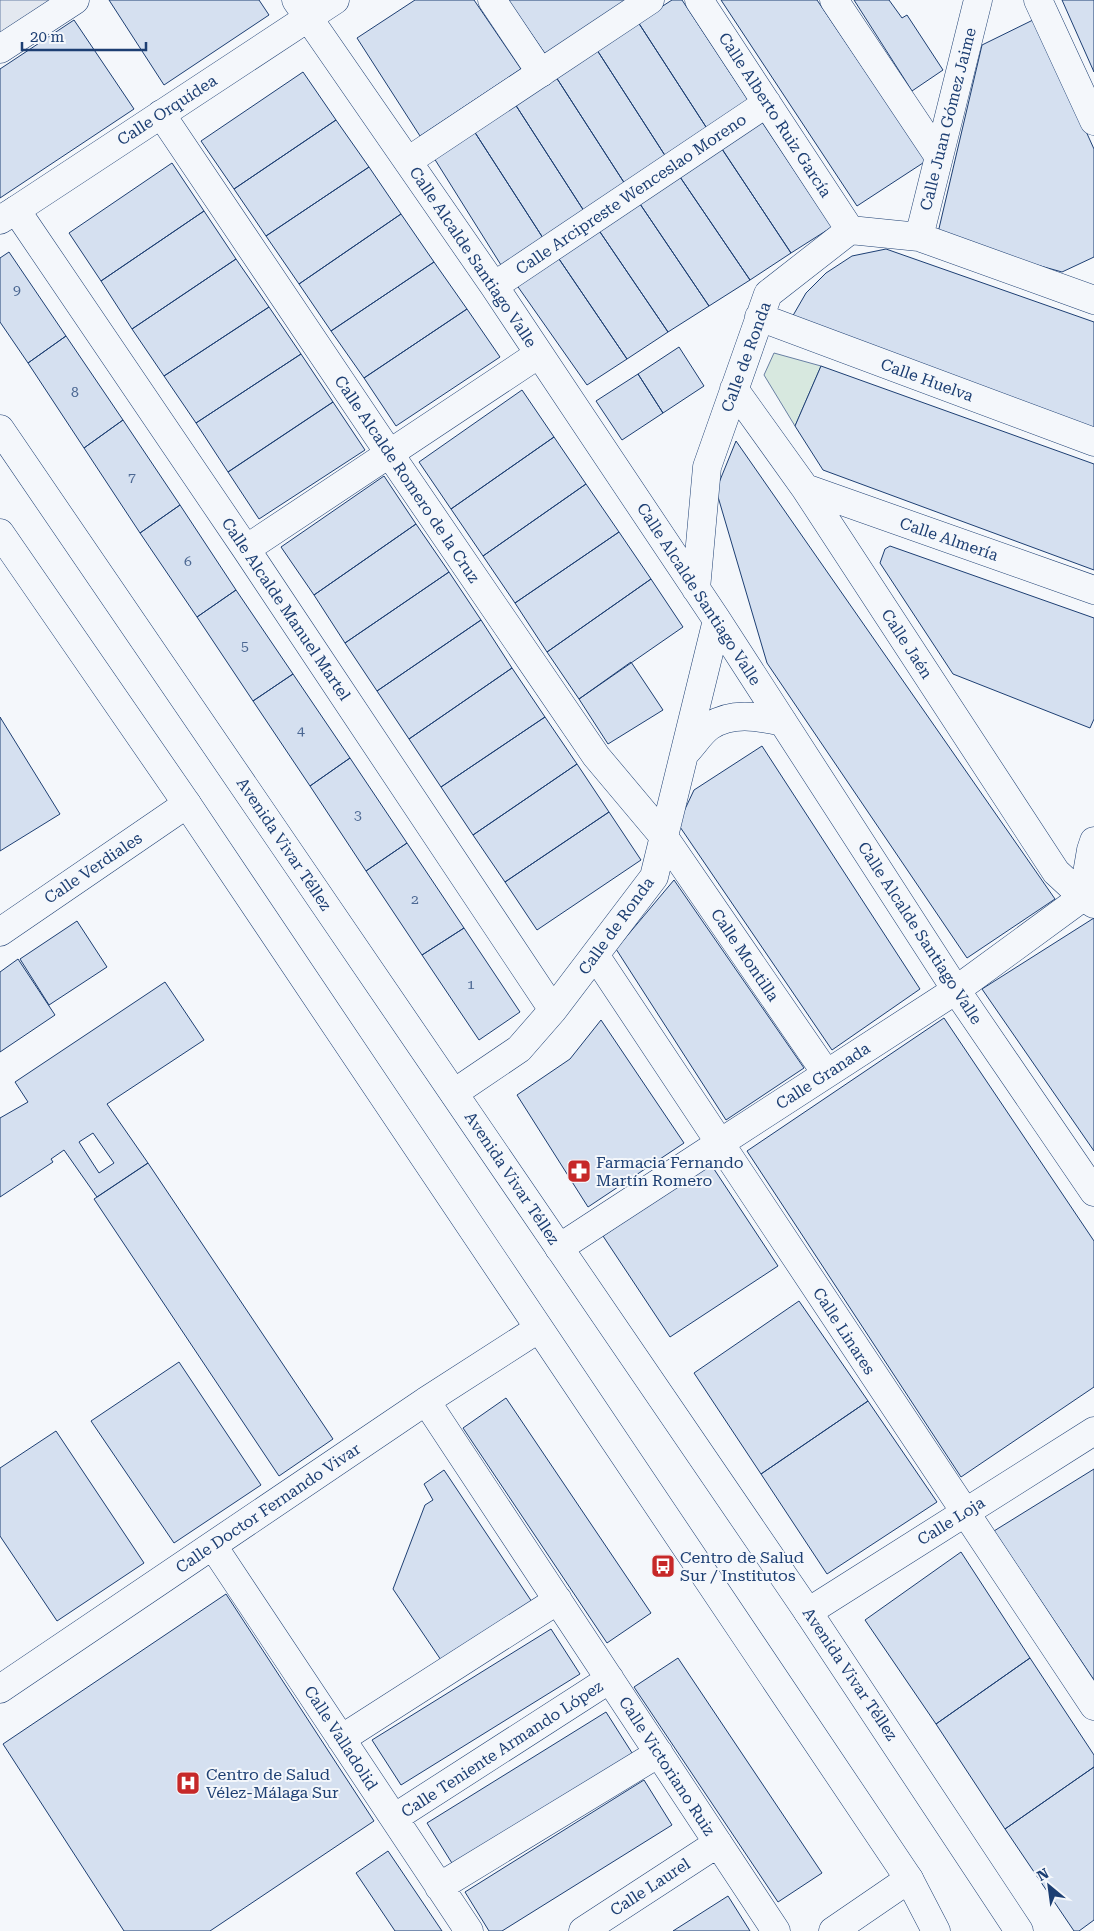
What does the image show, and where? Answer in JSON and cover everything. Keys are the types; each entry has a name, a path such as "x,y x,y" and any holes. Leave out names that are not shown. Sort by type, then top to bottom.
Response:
{"street":[{"path":"0,49 75,0"},
{"name":"Calle Orquídea","path":"8,215 161,114 302,9 335,0"},
{"path":"492,0 541,73"},
{"path":"408,161 650,0"},
{"name":"Calle Alberto Ruiz García","path":"699,0 850,230"},
{"path":"834,0 939,156"},
{"name":"Calle Juan Gómez Jaime","path":"919,237 978,0"},
{"path":"1038,0 1094,121"},
{"name":"Calle Alcalde Santiago Valle","path":"302,9 494,286 718,620 956,990 1094,1192"},
{"name":"Calle Arcipreste Wenceslao Moreno","path":"494,286 767,103"},
{"name":"Calle Alcalde Romero de la Cruz","path":"161,114 596,756 664,837"},
{"name":"Calle Alcalde Manuel Martel","path":"8,215 246,549 553,1010"},
{"path":"850,230 919,237 1094,300"},
{"name":"Calle de Ronda","path":"696,589 707,467 768,294 850,230"},
{"name":"Calle Huelva","path":"759,317 1094,442"},
{"path":"246,549 539,354"},
{"name":"Calle Jaén","path":"734,389 805,488 1056,872 1088,901"},
{"name":"Avenida Vivar Téllez","path":"0,429 808,1612 1020,1931"},
{"name":"Calle Almería","path":"805,488 1094,590"},
{"path":"0,533 187,804 909,1879 936,1931"},
{"name":"Calle de Ronda","path":"454,1092 519,1049 553,1010 654,877 718,620"},
{"path":"685,753 710,726 728,718 753,716 783,722"},
{"name":"Calle Verdiales","path":"0,932 187,804"},
{"name":"Calle Montilla","path":"664,837 826,1073"},
{"path":"1088,901 1091,850 1094,842"},
{"name":"Calle Granada","path":"559,1248 956,990 1088,901"},
{"name":"Calle Linares","path":"596,955 1094,1706"},
{"name":"Calle Doctor Fernando Vivar","path":"0,1689 426,1401 538,1329"},
{"name":"Calle Victoriano Ruiz","path":"426,1401 776,1931"},
{"name":"Calle Loja","path":"808,1612 1094,1430"},
{"name":"Calle Valladolid","path":"213,1546 468,1931"},
{"path":"342,1739 558,1600"},
{"name":"Calle Teniente Armando López","path":"394,1818 610,1679"},
{"path":"439,1887 659,1753"},
{"name":"Calle Laurel","path":"583,1931 718,1844"},
{"path":"833,1931 909,1879"}],"shaded area":[{"path":"0,0 53,0 0,35"},
{"path":"774,353 821,366 795,426 764,375"}],"building":[{"path":"109,0 259,0 269,15 164,85"},
{"path":"415,0 474,0 521,69 420,136 357,38"},
{"path":"508,0 627,0 546,55"},
{"path":"672,0 682,0 750,103 708,130 638,22"},
{"path":"721,0 817,0 926,161 857,206"},
{"path":"854,0 889,0 902,18 907,15 943,70 912,91"},
{"path":"1062,0 1094,0 1094,72"},
{"path":"1035,19 1094,149 1094,257 1062,272 937,237 982,45"},
{"path":"74,20 134,109 0,198 0,69"},
{"path":"638,22 708,130 666,157 597,50"},
{"path":"597,50 666,157 625,184 556,77"},
{"path":"303,72 336,120 234,189 201,141"},
{"path":"556,77 625,184 584,211 515,104"},
{"path":"515,104 584,211 543,238 474,131"},
{"path":"760,119 832,227 791,253 720,146"},
{"path":"336,120 369,167 266,236 234,189"},
{"path":"474,131 543,238 501,265 434,158"},
{"path":"720,146 791,253 750,280 678,174"},
{"path":"172,163 204,211 101,281 69,233"},
{"path":"369,167 401,214 299,284 266,236"},
{"path":"678,174 750,280 709,306 638,201"},
{"path":"638,201 709,306 668,332 598,229"},
{"path":"204,211 236,259 132,329 101,281"},
{"path":"401,214 434,262 331,331 299,284"},
{"path":"598,229 668,332 627,359 557,256"},
{"path":"886,249 1094,322 1094,428 791,319 806,293 826,273 852,256"},
{"path":"9,252 66,336 28,363 0,322 0,258"},
{"path":"557,256 627,359 587,385 516,284"},
{"path":"236,259 269,307 164,376 132,329"},
{"path":"434,262 467,309 364,378 331,331"},
{"path":"269,307 301,354 196,423 164,376"},
{"path":"467,309 500,357 396,426 364,378"},
{"path":"66,336 123,420 84,448 28,363"},
{"path":"679,347 704,386 663,413 638,374"},
{"path":"301,354 333,402 228,472 196,423"},
{"path":"821,366 1094,464 1094,570 823,470 795,426"},
{"path":"638,374 663,413 622,440 596,401"},
{"path":"522,390 554,437 451,509 419,462"},
{"path":"333,402 365,450 259,519 228,472"},
{"path":"123,420 180,505 140,533 84,448"},
{"path":"554,437 586,484 483,556 451,509"},
{"path":"736,441 1055,899 967,958 767,663 716,490"},
{"path":"384,476 416,524 314,595 281,547"},
{"path":"586,484 619,532 515,603 483,556"},
{"path":"180,505 236,590 197,617 140,533"},
{"path":"416,524 449,572 345,643 314,595"},
{"path":"619,532 651,579 547,652 515,603"},
{"path":"890,546 1094,618 1094,719 1090,728 953,674 880,563 885,549"},
{"path":"449,572 481,620 377,691 345,643"},
{"path":"651,579 683,627 579,699 547,652"},
{"path":"236,590 293,674 253,701 197,617"},
{"path":"481,620 512,668 409,739 377,691"},
{"path":"631,662 663,710 608,744 579,699"},
{"path":"512,668 545,717 441,787 409,739"},
{"path":"293,674 350,758 310,786 253,701"},
{"path":"0,717 60,814 0,851"},
{"path":"545,717 577,764 473,835 441,787"},
{"path":"762,746 920,989 832,1050 678,824 694,790"},
{"path":"350,758 407,843 366,871 310,786"},
{"path":"577,764 609,812 505,882 473,835"},
{"path":"609,812 641,860 537,930 505,882"},
{"path":"407,843 464,928 422,955 366,871"},
{"path":"674,880 804,1068 726,1120 616,949"},
{"path":"1094,918 1094,1151 982,989"},
{"path":"77,921 107,967 49,1005 20,959"},
{"path":"464,928 520,1012 479,1040 422,955"},
{"path":"18,959 55,1015 0,1052 0,972"},
{"path":"165,982 204,1040 107,1104 148,1163 97,1197 64,1150 51,1159 53,1162 0,1197 0,1118 28,1102 15,1082","holes":["93,1133 114,1163 99,1173 79,1142"]},
{"path":"944,1018 1094,1241 1094,1387 961,1477 747,1151"},
{"path":"601,1020 684,1143 588,1207 517,1095 570,1059"},
{"path":"148,1163 333,1439 279,1476 94,1199"},
{"path":"710,1163 778,1266 670,1337 603,1236"},
{"path":"799,1301 868,1401 761,1474 694,1373"},
{"path":"179,1362 261,1485 174,1543 91,1421"},
{"path":"506,1398 651,1613 607,1643 463,1428"},
{"path":"868,1401 937,1502 827,1574 761,1474"},
{"path":"56,1431 144,1563 57,1621 0,1536 0,1468"},
{"path":"1094,1469 1094,1680 994,1531"},
{"path":"444,1470 532,1602 443,1663 393,1589 425,1505 433,1500 424,1484"},
{"path":"961,1552 1030,1658 936,1724 865,1620"},
{"name":"Centro de Salud Vélez-Málaga Sur","path":"226,1594 374,1821 210,1931 124,1931 3,1744"},
{"path":"551,1629 580,1674 401,1785 372,1740"},
{"path":"678,1658 822,1873 778,1902 634,1687"},
{"path":"1030,1658 1094,1755 1094,1767 1005,1829 936,1724"},
{"path":"606,1712 634,1756 455,1868 427,1823"},
{"path":"1094,1767 1094,1920 1079,1931 1074,1931 1005,1829"},
{"path":"644,1780 672,1825 502,1931 489,1931 465,1892"},
{"path":"388,1851 442,1931 395,1931 356,1873"},
{"path":"728,1896 750,1931 673,1931"}],"place":[{"name":"Farmacia Fernando Martín Romero","path":"579,1171"},
{"name":"Centro de Salud Sur / Institutos","path":"663,1566"},
{"name":"Centro de Salud Vélez-Málaga Sur","path":"188,1783"}]}
